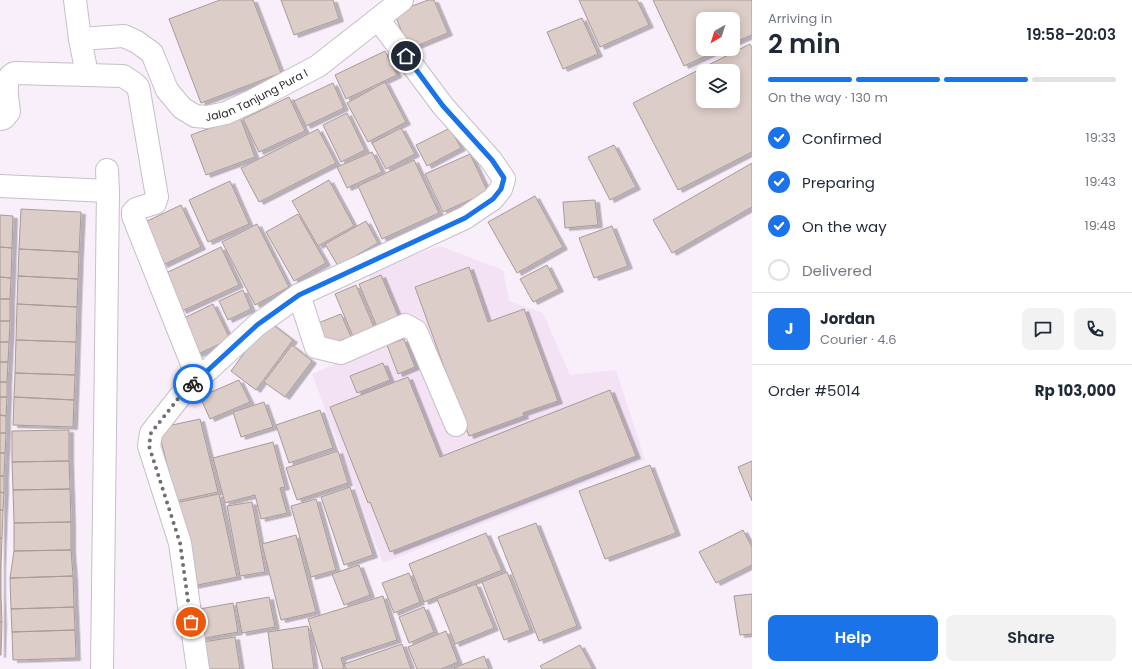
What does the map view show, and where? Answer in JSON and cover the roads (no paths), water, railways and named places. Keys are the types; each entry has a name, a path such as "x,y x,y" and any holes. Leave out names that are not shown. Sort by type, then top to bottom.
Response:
{"street":[{"path":"75,0 80,39 87,74"},
{"name":"Jalan Tanjung Pura I","path":"80,39 124,36 137,42 152,53 167,90 177,103 190,114 207,117 226,113 318,66 402,0"},
{"path":"198,669 180,543 149,446 151,433 181,395 198,379 257,325 299,295 465,218 493,199 501,189 504,178 492,160 443,106 378,19"},
{"path":"0,119 4,118 9,112 7,81 12,74 16,73 123,76 138,87 158,197 155,203 136,209 133,212 133,216 198,379"},
{"path":"0,186 107,181 102,669"},
{"path":"299,295 316,347 341,353 405,325 416,331 456,425"}]}
